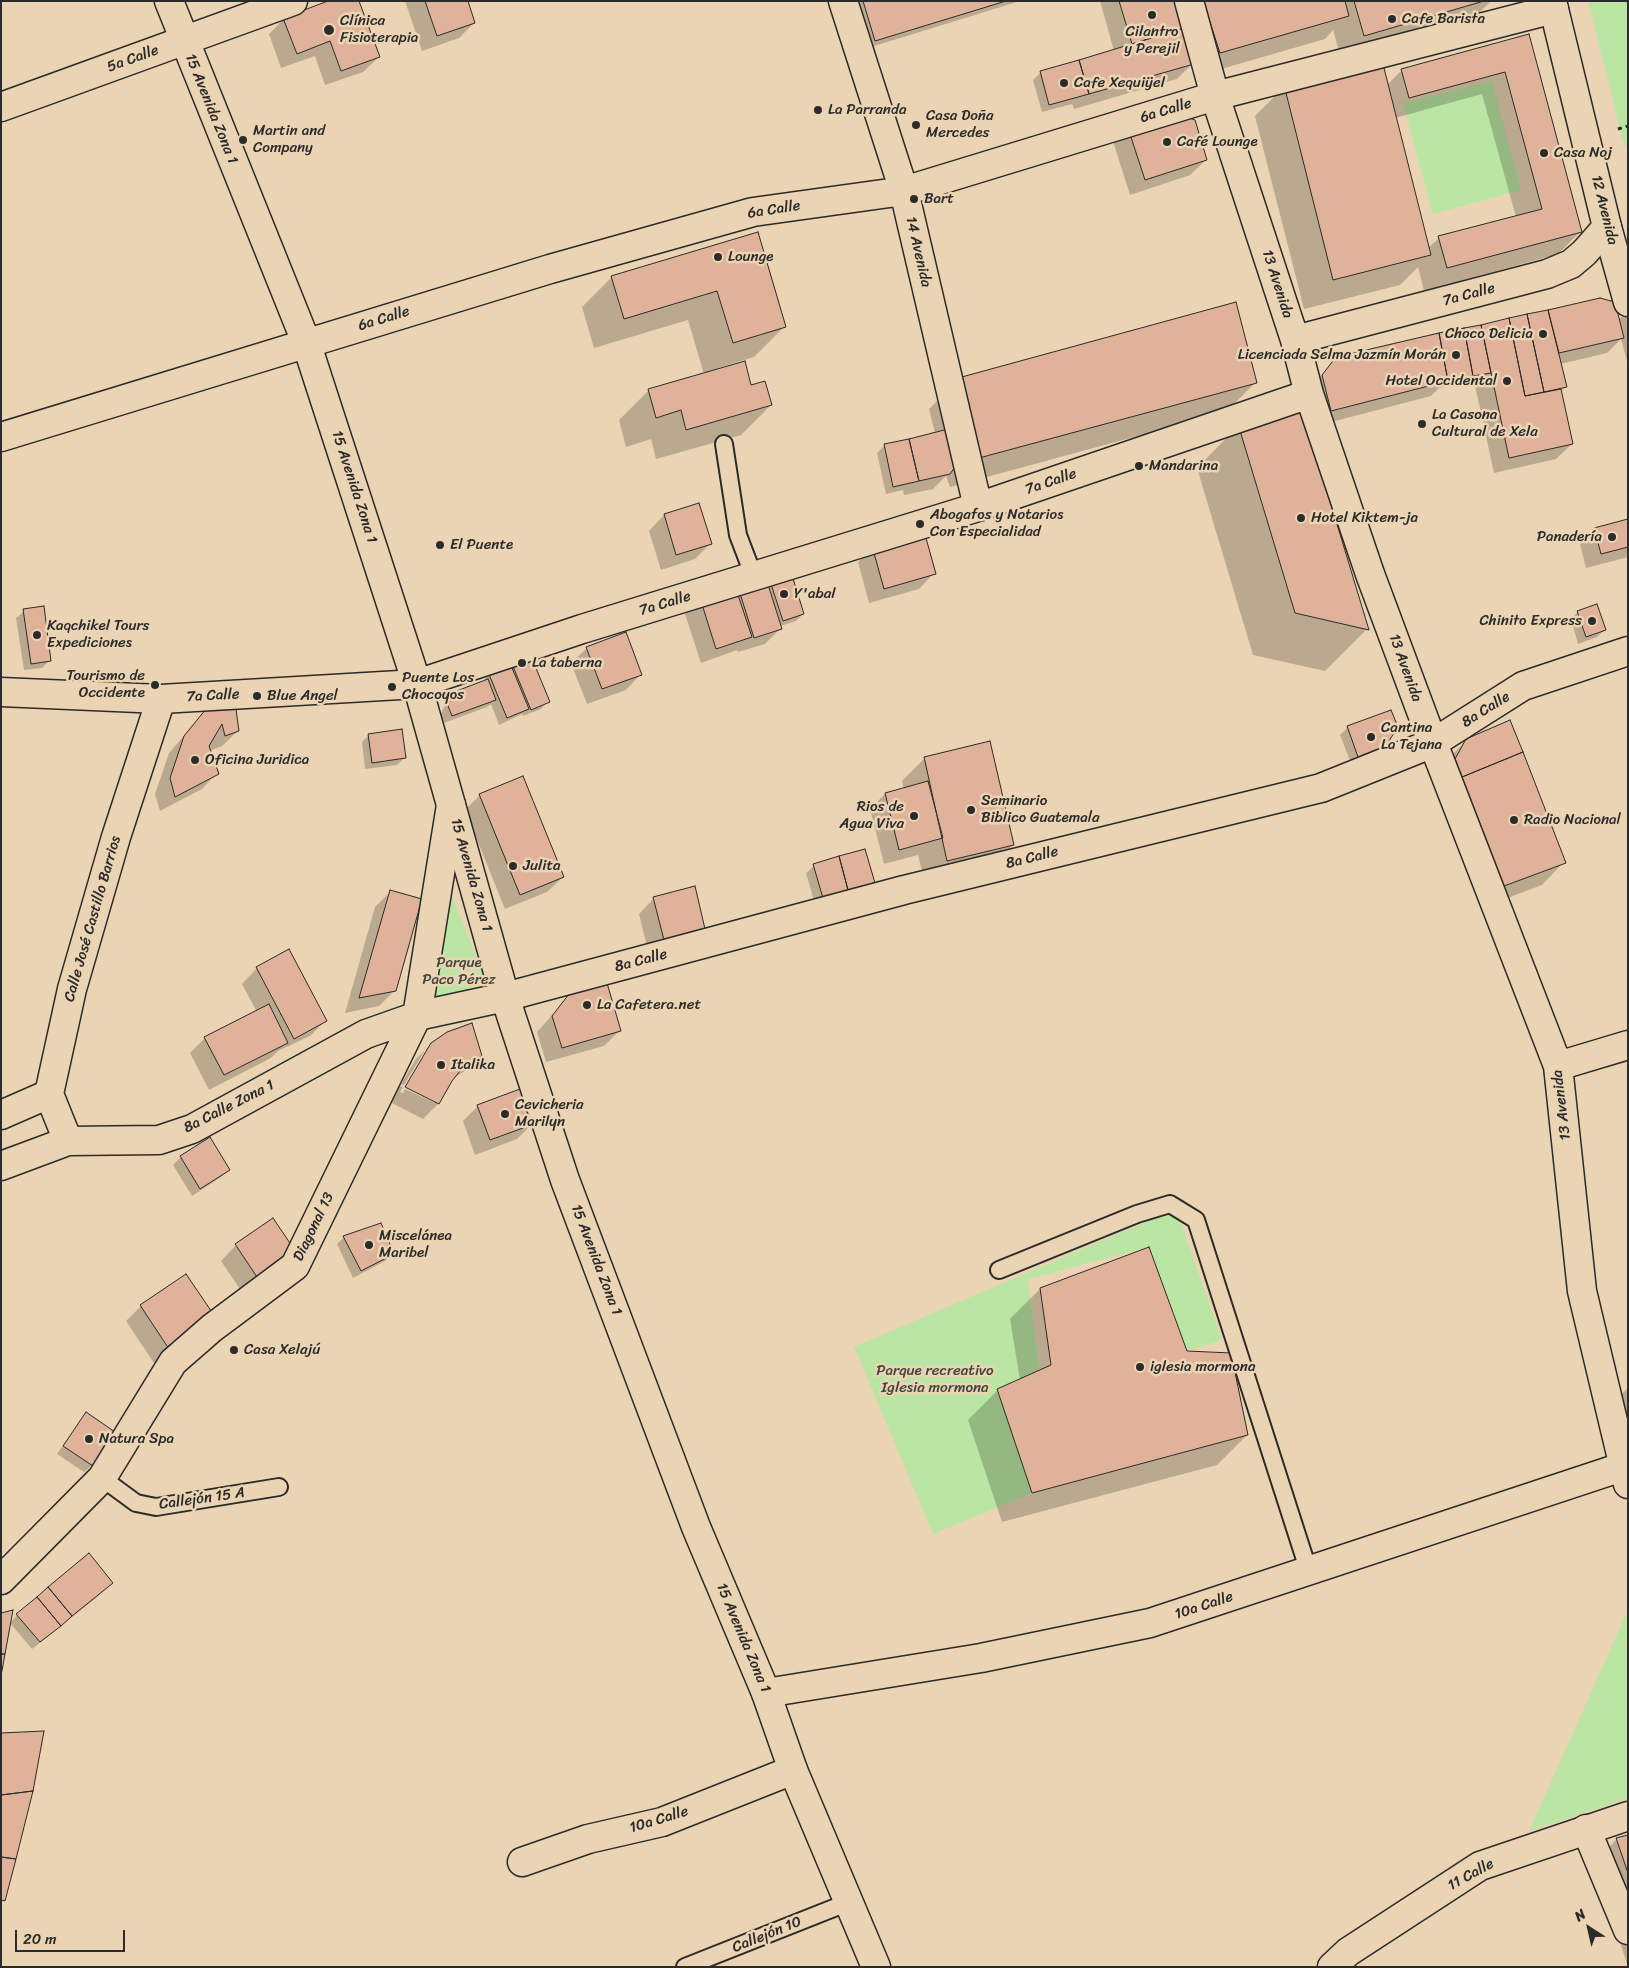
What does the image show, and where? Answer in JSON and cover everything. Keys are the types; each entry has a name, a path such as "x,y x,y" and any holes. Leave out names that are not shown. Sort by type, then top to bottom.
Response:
{"street":[{"name":"15 Avenida Zona 1","path":"169,1 306,342 417,684 505,997 562,1170 696,1527 766,1693 793,1770 876,1967"},
{"name":"5a Calle","path":"1,107 293,1"},
{"name":"14 Avenida","path":"843,1 904,191 978,507"},
{"name":"13 Avenida","path":"1189,1 1215,96 1295,340 1309,394 1370,574 1558,1066 1582,1290 1626,1472"},
{"name":"6a Calle","path":"1,437 306,342 550,269 753,212 904,191 1215,96 1553,5"},
{"name":"12 Avenida","path":"1553,5 1617,225 1628,302"},
{"name":"7a Calle","path":"1295,340 1547,274 1571,264 1617,225"},
{"name":"7a Calle","path":"1,692 161,699 417,684 582,629 978,507 1309,394"},
{"name":"8a Calle","path":"418,1016 505,997 904,890 1321,788 1433,743 1523,686 1628,651"},
{"name":"Calle José Castillo Barrios","path":"49,1094 72,989 116,837 161,699"},
{"name":"Diagonal 13","path":"1,1580 102,1478 173,1362 212,1328 295,1266 418,1016 451,805"},
{"name":"8a Calle Zona 1","path":"1,1166 68,1141 159,1140 192,1129 366,1034 418,1016"},
{"path":"1558,1066 1628,1045"},
{"path":"1,1115 49,1094 68,1141"},
{"name":"10a Calle","path":"766,1693 981,1658 1150,1623 1626,1472"},
{"name":"10a Calle","path":"522,1862 588,1839 662,1822 793,1770"},
{"name":"11 Calle","path":"1332,1967 1348,1952 1480,1866 1628,1816"},
{"path":"1586,1829 1628,1930"}],"lane":[{"path":"724,444 738,535 754,577"},
{"path":"999,1270 1137,1214 1170,1204 1196,1220 1309,1572"},
{"name":"Callejón 15 A","path":"102,1478 136,1503 156,1507 279,1487"},
{"name":"Callejón 10","path":"685,1967 849,1902"}],"green space":[{"path":"1588,1 1628,1 1628,153 1622,138"},
{"path":"1492,81 1521,190 1433,214 1403,103"},
{"name":"Parque Paco Pérez","path":"450,891 489,988 430,1002"},
{"name":"Parque recreativo Iglesia mormona","path":"1176,1209 1222,1340 1187,1351 1149,1247 1028,1279 1039,1370 997,1389 1032,1493 933,1534 854,1347"},
{"path":"1628,1610 1628,1798 1529,1831"}],"building":[{"name":"Clínica Fisioterapia","path":"328,1 359,1 380,57 341,71 330,41 297,54 283,18"},
{"path":"425,1 468,1 475,23 437,36"},
{"path":"863,1 1006,1 875,41"},
{"name":"Cilantro y Perejil","path":"1119,1 1176,1 1184,28 1132,44"},
{"path":"1203,1 1345,1 1349,16 1220,53"},
{"name":"Cafe Barista","path":"1354,1 1484,1 1364,36"},
{"path":"1184,28 1194,64 1089,94 1079,60"},
{"name":"Casa Noj","path":"1529,34 1582,232 1447,268 1438,236 1542,209 1505,72 1409,98 1401,69"},
{"name":"Cafe Xequiÿel","path":"1079,60 1089,94 1049,105 1040,71"},
{"path":"1382,60 1431,255 1333,280 1284,85"},
{"name":"Café Lounge","path":"1171,111 1195,120 1207,160 1145,180 1127,125"},
{"path":"758,232 786,327 733,343 717,291 624,319 611,276"},
{"path":"1600,298 1615,302 1624,338 1559,353 1548,310"},
{"path":"1236,302 1257,383 979,458 958,378"},
{"name":"Choco Delicia","path":"1548,310 1567,387 1544,392 1527,314"},
{"path":"1527,314 1544,392 1525,396 1509,318"},
{"name":"Hotel Occidental","path":"1509,318 1525,396 1561,389 1573,444 1509,458 1481,325"},
{"path":"1481,325 1491,373 1473,376 1464,328"},
{"name":"Licenciada Selma Jazmín Morán","path":"1464,328 1473,376 1448,381 1439,333"},
{"path":"1439,333 1448,381 1331,411 1322,375 1336,357"},
{"path":"745,361 751,385 765,381 772,405 686,430 681,410 656,418 648,389"},
{"name":"Hotel Kiktem-ja","path":"1301,405 1369,630 1295,613 1238,424"},
{"path":"952,428 960,460 950,474 919,481 909,439"},
{"path":"909,439 919,481 893,487 884,444"},
{"path":"699,503 712,544 676,555 664,514"},
{"name":"Panadería","path":"1628,519 1628,547 1601,554 1594,528"},
{"path":"924,531 936,574 884,589 872,546"},
{"path":"791,572 804,614 783,621 769,578"},
{"path":"766,578 782,629 754,638 738,587"},
{"path":"735,586 752,637 716,649 700,598"},
{"name":"Chinito Express","path":"1597,604 1606,630 1586,637 1577,611"},
{"name":"Kaqchikel Tours Expediciones","path":"44,606 51,661 31,664 23,609"},
{"path":"626,632 642,675 602,689 586,647"},
{"path":"531,656 550,702 531,710 512,664"},
{"path":"510,663 529,709 507,718 488,672"},
{"path":"488,679 496,700 452,716 448,706 454,692"},
{"name":"Oficina Juridica","path":"206,709 236,709 239,731 225,736 222,724 209,746 219,774 175,797 170,778 184,736"},
{"name":"Cantina La Tejana","path":"1391,710 1398,727 1385,747 1358,757 1347,726"},
{"path":"1510,720 1523,752 1462,777 1455,759 1466,739"},
{"path":"402,729 406,758 372,763 368,734"},
{"name":"Seminario Biblico Guatemala","path":"990,741 1014,845 947,861 924,757"},
{"name":"Radio Nacional","path":"1523,752 1566,863 1504,886 1462,777"},
{"path":"523,776 564,877 520,895 479,794"},
{"name":"Rios de Agua Viva","path":"928,781 943,838 899,850 885,793"},
{"path":"865,849 875,883 848,890 839,856"},
{"path":"839,856 848,890 823,898 813,864"},
{"path":"695,886 705,929 664,940 653,897"},
{"path":"390,890 422,899 396,991 359,998"},
{"path":"289,949 327,1021 294,1039 256,967"},
{"name":"La Cafetera.net","path":"607,983 621,1031 562,1048 552,1016 569,994"},
{"path":"269,1004 288,1043 224,1075 204,1037"},
{"name":"Italika","path":"472,1023 482,1056 463,1067 452,1081 439,1104 405,1087 431,1043 447,1032"},
{"name":"Cevicheria Marilyn","path":"520,1089 534,1124 490,1140 477,1105"},
{"path":"210,1137 230,1170 200,1189 180,1156"},
{"path":"273,1218 298,1255 259,1280 235,1244"},
{"name":"Miscelánea Maribel","path":"381,1223 394,1254 361,1271 343,1236"},
{"name":"iglesia mormona","path":"1149,1247 1187,1351 1231,1353 1248,1435 1032,1493 997,1389 1051,1365 1040,1288"},
{"path":"186,1274 216,1318 169,1349 140,1305"},
{"name":"Natura Spa","path":"86,1412 115,1432 93,1466 63,1446"},
{"path":"89,1553 113,1583 72,1616 48,1587"},
{"path":"48,1587 72,1616 61,1626 37,1597"},
{"path":"37,1597 61,1626 40,1642 16,1614"},
{"path":"13,1610 5,1654 1,1654 1,1613"},
{"path":"1,1654 5,1654 1,1676"},
{"path":"44,1731 33,1791 1,1795 1,1733"},
{"path":"33,1791 16,1859 1,1857 1,1795"},
{"path":"1628,1835 1628,1873 1616,1838"},
{"path":"1,1857 16,1859 5,1901 1,1900"}],"place":[{"name":"Cilantro y Perejil","path":"1152,15"},
{"name":"Cafe Barista","path":"1392,19"},
{"name":"Clínica Fisioterapia","path":"329,30"},
{"name":"Cafe Xequiÿel","path":"1064,83"},
{"name":"La Parranda","path":"818,110"},
{"name":"Casa Doña Mercedes","path":"916,125"},
{"name":"Martin and Company","path":"243,140"},
{"name":"Café Lounge","path":"1167,142"},
{"name":"Casa Noj","path":"1544,153"},
{"name":"Bart","path":"914,199"},
{"name":"Lounge","path":"718,257"},
{"name":"Choco Delicia","path":"1543,334"},
{"name":"Licenciada Selma Jazmín Morán","path":"1456,355"},
{"name":"Hotel Occidental","path":"1507,381"},
{"name":"La Casona Cultural de Xela","path":"1422,424"},
{"name":"Mandarina","path":"1139,466"},
{"name":"Hotel Kiktem-ja","path":"1301,518"},
{"name":"Abogafos y Notarios Con Especialidad","path":"920,524"},
{"name":"Panadería","path":"1612,537"},
{"name":"El Puente","path":"440,545"},
{"name":"Y'abal","path":"784,594"},
{"name":"Chinito Express","path":"1592,621"},
{"name":"Kaqchikel Tours Expediciones","path":"37,635"},
{"name":"La taberna","path":"522,663"},
{"name":"Tourismo de Occidente","path":"155,685"},
{"name":"Puente Los Chocoyos","path":"392,687"},
{"name":"Blue Angel","path":"257,696"},
{"name":"Cantina La Tejana","path":"1371,737"},
{"name":"Oficina Juridica","path":"195,760"},
{"name":"Seminario Biblico Guatemala","path":"971,810"},
{"name":"Rios de Agua Viva","path":"914,816"},
{"name":"Radio Nacional","path":"1514,820"},
{"name":"Julita","path":"513,866"},
{"name":"La Cafetera.net","path":"587,1005"},
{"name":"Italika","path":"441,1065"},
{"name":"Cevicheria Marilyn","path":"505,1114"},
{"name":"Miscelánea Maribel","path":"369,1245"},
{"name":"Casa Xelajú","path":"234,1350"},
{"name":"iglesia mormona","path":"1140,1367"},
{"name":"Natura Spa","path":"89,1439"}]}
